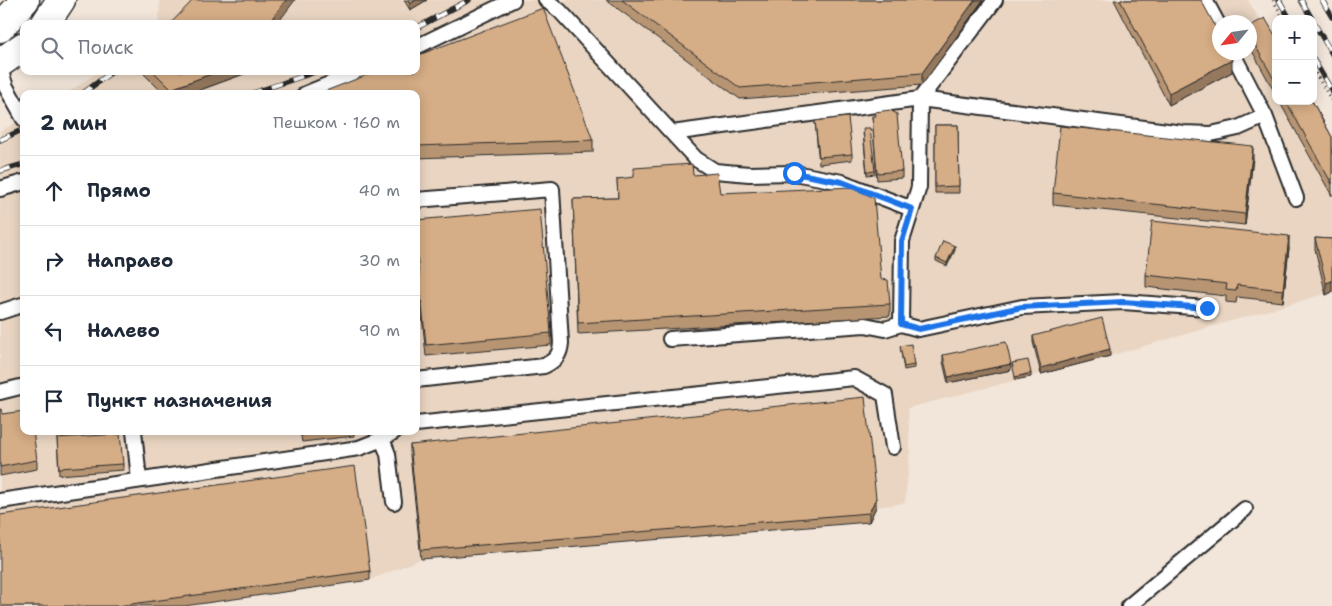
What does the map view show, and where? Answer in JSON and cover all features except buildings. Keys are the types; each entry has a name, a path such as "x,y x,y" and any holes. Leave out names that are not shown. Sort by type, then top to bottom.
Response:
{"main road":[{"path":"0,28 25,0"},
{"path":"48,20 60,0"},
{"path":"0,63 20,49"}],"lane":[{"path":"420,46 513,0"},
{"path":"546,0 560,12 696,158 715,171 749,174 794,173 832,180 842,182 912,209"},
{"path":"901,324 902,241 918,187 920,99 994,0"},
{"path":"1205,0 1213,15"},
{"path":"1236,60 1265,116 1296,198"},
{"path":"0,69 6,87 20,112"},
{"path":"315,90 351,75"},
{"path":"672,133 920,99 1183,134 1211,134 1238,128 1265,116"},
{"path":"0,189 20,183"},
{"path":"420,200 552,189 561,343 560,352 554,361 544,366 420,380"},
{"path":"670,339 865,325 885,329 901,324 919,329 1031,306 1123,302 1207,308"},
{"path":"0,312 20,306"},
{"path":"420,424 854,378 885,395 893,447"},
{"path":"0,392 20,387"},
{"path":"134,435 139,480"},
{"path":"0,501 359,448 382,440 390,435"},
{"path":"382,440 388,454 394,502"},
{"path":"1129,606 1245,509"}],"path":[{"path":"1273,0 1282,15"},
{"path":"1317,76 1332,101"}],"shaded area":[{"path":"160,0 1248,0 1257,15 1212,15 1212,60 1257,60 1257,16 1272,42 1272,105 1307,105 1332,148 1332,292 1110,356 908,408 910,451 905,503 421,559 370,580 0,606 0,131 20,121 20,435 420,435 420,90 72,90 93,75 420,75 420,20 159,20"}],"railway":[{"path":"420,26 469,0"},
{"path":"1279,0 1288,15"},
{"path":"1301,0 1310,15"},
{"path":"1322,0 1332,17"},
{"path":"1317,28 1332,54"},
{"path":"1314,60 1332,91"},
{"path":"87,90 108,75"},
{"path":"262,90 306,75"},
{"path":"0,140 20,131"},
{"path":"0,171 20,165"}],"route":[{"path":"794,173 842,182 912,209 902,241 901,324 919,329 1022,307 1123,302 1207,308"}]}
